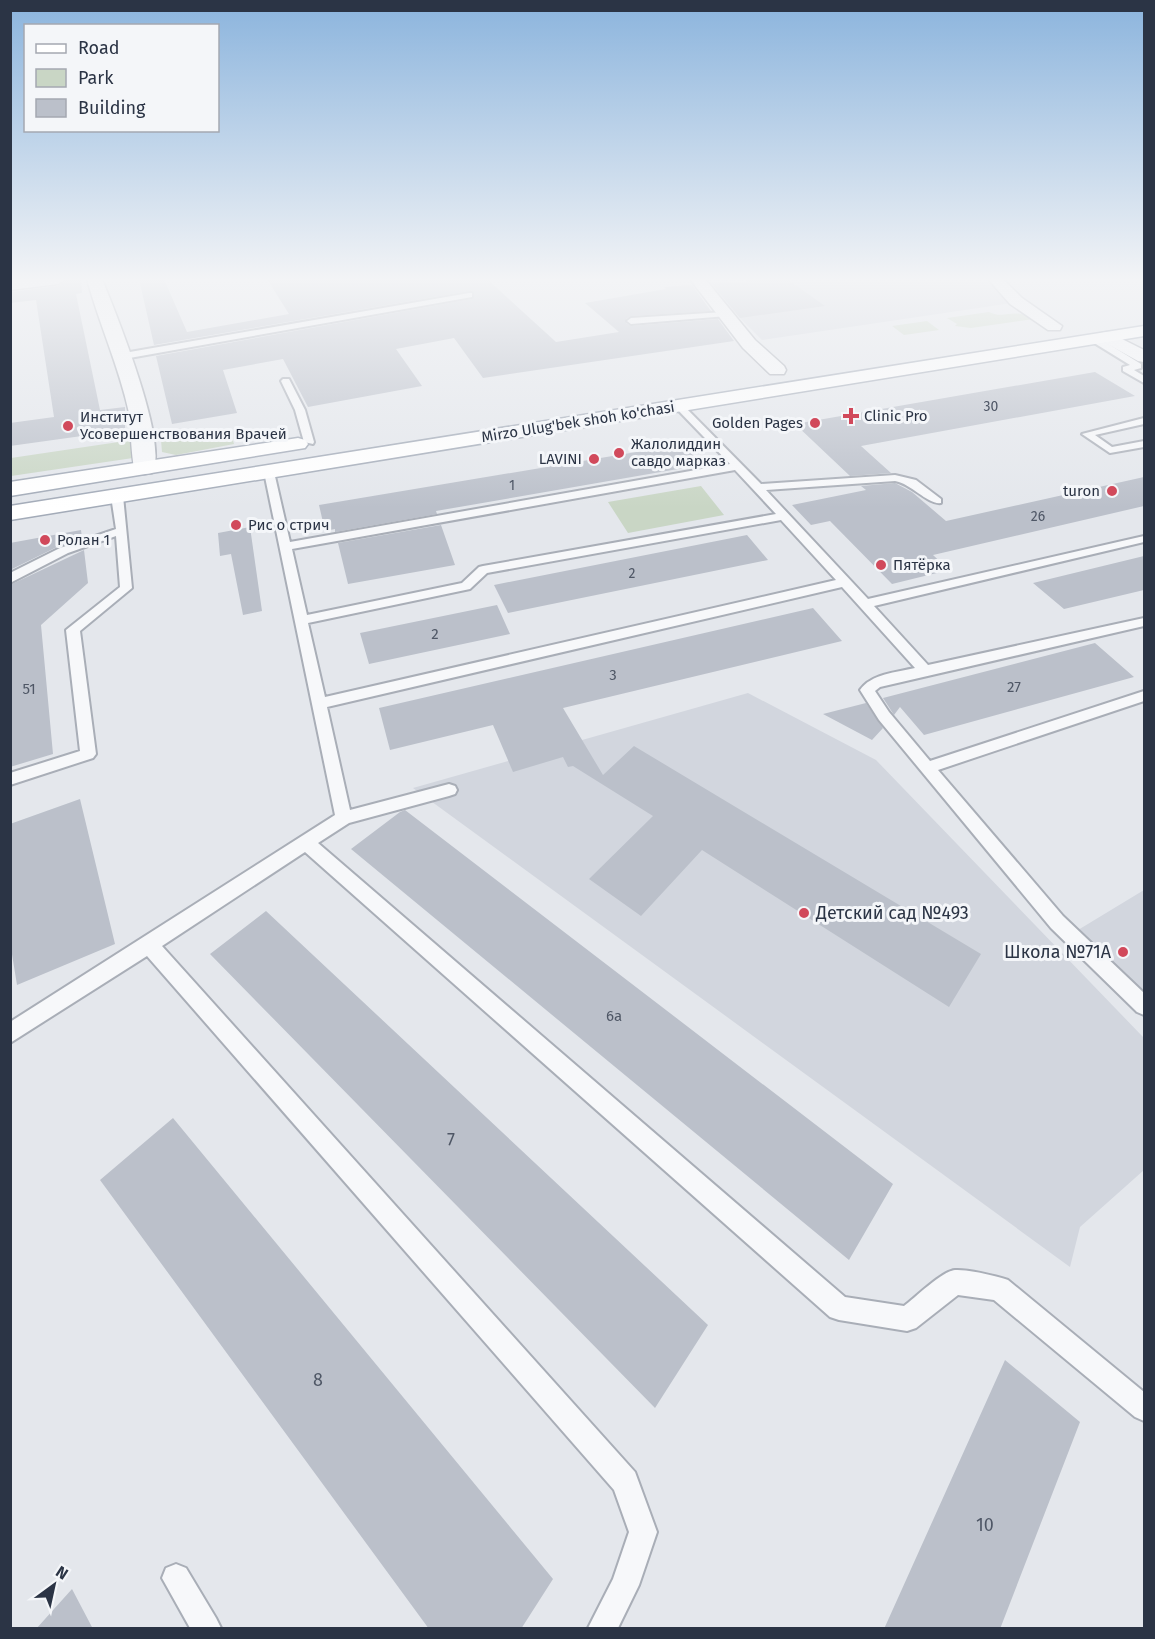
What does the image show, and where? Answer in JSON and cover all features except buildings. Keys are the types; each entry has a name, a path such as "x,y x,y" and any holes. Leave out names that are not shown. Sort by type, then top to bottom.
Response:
{"main road":[{"name":"Mirzo Ulug'bek shoh ko'chasi","path":"10,513 992,355"},
{"path":"754,373 799,366"},
{"path":"663,387 679,406"},
{"path":"10,489 333,439"}],"street":[{"path":"762,355 777,369"},
{"path":"124,356 145,438 144,468"}],"lane":[{"path":"1124,355 1138,366 1126,369 1144,380"},
{"path":"286,381 300,410 309,442"},
{"path":"679,406 759,488 925,670"},
{"path":"1144,421 1087,434 1110,450 1144,444"},
{"path":"284,547 738,466"},
{"path":"269,472 344,818"},
{"path":"759,488 780,484 802,486 883,478 903,479 916,485 937,501"},
{"path":"10,779 88,754 74,630 126,588 117,496"},
{"path":"300,621 466,586 483,570 785,516"},
{"path":"10,579 37,563 73,547 122,531"},
{"path":"865,604 1144,539"},
{"path":"318,704 846,582"},
{"path":"1144,622 925,670 875,683 867,690 884,716 1058,922 1144,1006"},
{"path":"1128,625 1144,637"},
{"path":"928,767 1144,696"},
{"path":"10,1034 344,818 449,790"},
{"path":"306,844 839,1308 907,1319 955,1282 999,1289 1144,1408"},
{"path":"149,945 625,1482 643,1532 625,1585 603,1629"},
{"path":"176,1578 206,1629"}],"shaded area":[{"name":"Детский сад №493","path":"748,693 876,760 1144,1038 1144,1170 1080,1227 1070,1267 413,788"},
{"name":"Школа №71А","path":"1144,890 1144,992 1078,930"}],"green space":[{"path":"229,428 234,444 176,455 162,452 161,440"},
{"path":"132,440 133,458 11,476 11,458"},
{"path":"701,486 724,515 628,533 608,502"}],"place":[{"name":"Clinic Pro","path":"851,416"},
{"name":"Golden Pages","path":"815,423"},
{"name":"Институт Усовершенствования Врачей","path":"68,426"},
{"name":"Жалолиддин савдо марказ","path":"619,453"},
{"name":"LAVINI","path":"594,459"},
{"name":"turon","path":"1112,491"},
{"name":"Рис о стрич","path":"236,525"},
{"name":"Ролан 1","path":"45,540"},
{"name":"Пятёрка","path":"881,565"},
{"name":"Детский сад №493","path":"804,913"},
{"name":"Школа №71А","path":"1123,952"}]}
